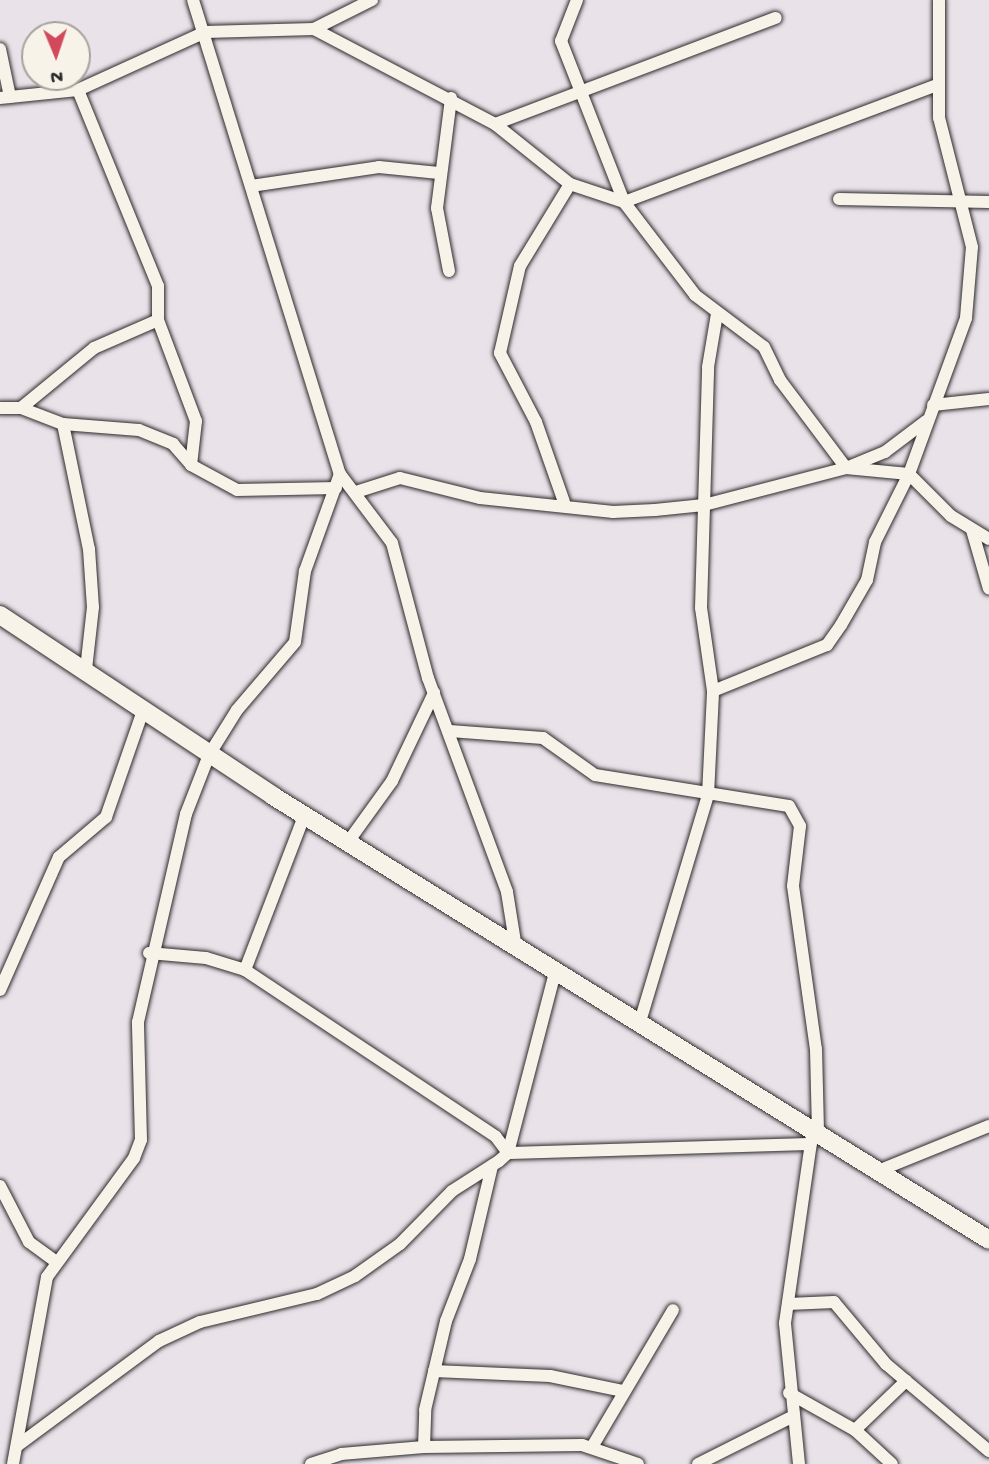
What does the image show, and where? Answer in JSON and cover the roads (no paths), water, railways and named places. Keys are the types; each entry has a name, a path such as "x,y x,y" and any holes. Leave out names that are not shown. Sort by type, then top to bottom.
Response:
{"street":[{"path":"193,0 340,474 393,543 434,692 507,892 516,948"},
{"path":"91,84 205,32 314,29 372,0"},
{"path":"577,0 561,41 624,202 717,314 764,347 780,380 846,468 909,474 972,530 989,540"},
{"path":"713,691 827,645 867,580 876,542 909,474 972,290 969,220 956,199 939,118 939,0"},
{"path":"495,124 580,89 776,18"},
{"path":"314,29 451,98 495,124 570,184 624,202 939,84"},
{"path":"0,50 5,98 69,91"},
{"path":"78,91 158,286 158,320 196,421 191,465"},
{"path":"449,271 437,208 439,173 451,98"},
{"path":"251,186 379,167 439,173"},
{"path":"564,502 536,422 500,353 520,266 570,184"},
{"path":"839,199 956,199 989,202"},
{"path":"639,1025 708,795 713,691 701,608 708,367 717,314"},
{"path":"21,408 93,348 158,320"},
{"path":"933,405 989,399"},
{"path":"0,408 21,408 63,424 139,430 173,444 191,465 237,490 336,488"},
{"path":"356,492 400,478 480,498 564,502 613,512 704,505 846,468 885,452 927,421"},
{"path":"63,424 89,550 93,607 86,669"},
{"path":"14,1463 40,1298 55,1261 134,1158 141,1140 135,1065 149,953 209,755 237,710 289,655 305,571 340,474"},
{"path":"972,530 989,589"},
{"path":"0,614 86,669 209,755 814,1135 989,1240"},
{"path":"348,842 392,781 434,692"},
{"path":"2,984 47,876 59,857 106,817 143,711"},
{"path":"450,731 543,738 595,775 789,806 800,826 793,886 816,1049 814,1135 788,1304 789,1393 799,1464"},
{"path":"245,970 305,814"},
{"path":"149,953 206,958 245,970 496,1137 508,1153"},
{"path":"508,1153 555,973"},
{"path":"878,1171 989,1126"},
{"path":"17,1446 159,1341 200,1322 317,1294 355,1276 400,1244 452,1191 508,1153 814,1135"},
{"path":"424,1447 434,1371 492,1166"},
{"path":"0,1186 29,1242 55,1261"},
{"path":"788,1304 834,1302 906,1381 989,1451"},
{"path":"592,1447 673,1310"},
{"path":"434,1371 550,1376 623,1391"},
{"path":"855,1430 906,1381"},
{"path":"789,1393 855,1430 892,1464"},
{"path":"698,1464 792,1417"},
{"path":"311,1464 341,1454 424,1447 592,1447 638,1464"}]}
